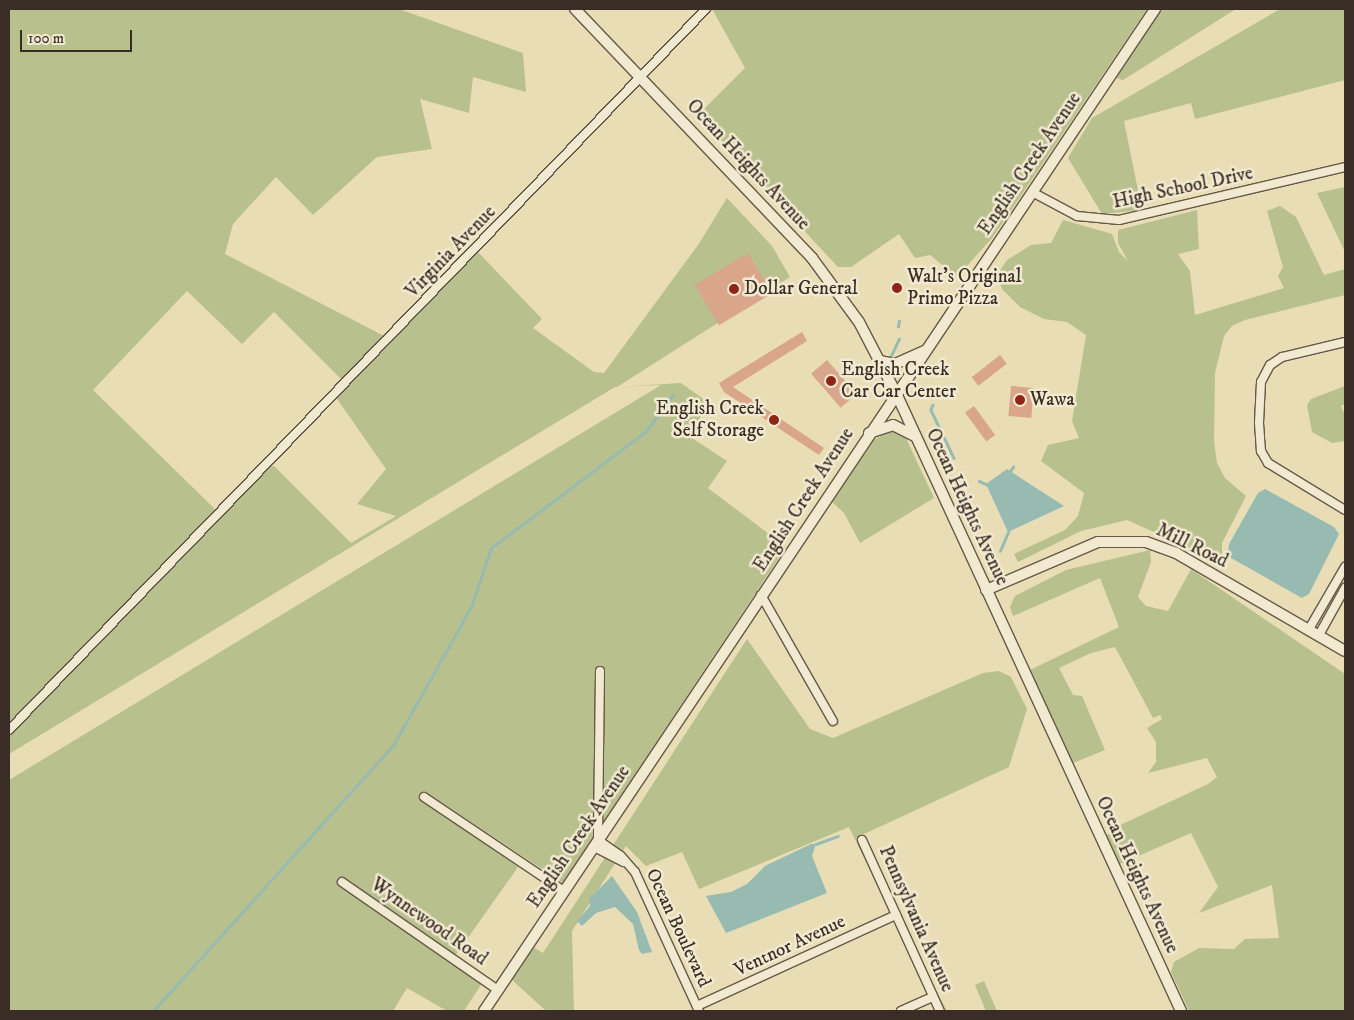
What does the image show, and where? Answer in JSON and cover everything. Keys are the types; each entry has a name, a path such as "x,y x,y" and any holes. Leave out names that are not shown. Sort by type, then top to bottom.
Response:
{"main road":[{"name":"Ocean Heights Avenue","path":"575,9 640,75 812,258 859,322 896,393 1181,1011"},
{"name":"English Creek Avenue","path":"484,1011 868,433 1155,9"},
{"path":"880,360 895,364 925,350"},
{"path":"868,433 892,425 916,437"},
{"name":"Mill Road","path":"986,590 1080,548 1113,539 1138,540 1176,553 1345,651"}],"street":[{"name":"Virginia Avenue","path":"9,730 216,514 460,266 640,75 706,9"},
{"name":"High School Drive","path":"1032,192 1077,216 1119,220 1345,167"},
{"path":"1345,342 1282,357 1268,367 1260,385 1260,440 1265,460 1275,470 1345,510"},
{"path":"1309,630 1345,567"},
{"path":"1319,635 1345,588"},
{"path":"761,596 833,721"},
{"path":"596,844 600,671"},
{"path":"424,797 564,891"},
{"name":"Pennsylvania Avenue","path":"862,840 940,1011"},
{"name":"Ocean Boulevard","path":"596,844 623,862 638,876 698,1009"},
{"name":"Wynnewood Road","path":"342,882 498,990"},
{"name":"Ventnor Avenue","path":"698,1009 896,915"},
{"path":"901,1011 933,997"}],"green space":[{"path":"9,9 399,9 523,53 526,92 473,77 469,113 420,99 432,149 377,157 313,215 276,177 233,224 225,254 390,339 476,250 542,319 533,328 594,372 604,373 698,245 727,198 772,246 790,277 617,387 9,754","holes":["187,291 242,344 274,312 346,384 335,396 386,469 357,504 396,516 351,543 274,466 265,468 220,514 93,390"]},
{"path":"712,9 1147,9 993,237 957,277 930,255 915,258 899,234 851,267 838,267 697,116 745,68"},
{"path":"1162,9 1236,9 1123,80 1116,78"},
{"path":"1280,9 1345,9 1345,80 1195,119 1191,103 1124,121 1142,210 1102,214 1068,158 1092,118"},
{"path":"1345,187 1345,252 1317,193"},
{"path":"1280,206 1296,217 1324,275 1345,269 1345,295 1245,320 1232,326 1224,336 1215,373 1214,441 1217,463 1225,478 1246,496 1222,543 1222,558 1218,561 1127,520 1081,531 1018,562 1014,554 1065,530 1078,516 1084,493 1041,461 1048,445 1079,438 1072,421 1086,335 1067,322 1044,319 1020,307 1002,289 997,275 1007,260 1031,245 1051,243 1063,220 1112,234 1119,252 1128,261 1118,243 1118,230 1197,210 1199,249 1178,254 1190,271 1195,315 1284,288 1278,276 1283,267 1267,211"},
{"path":"681,383 709,403 689,436 727,461 708,488 786,547 563,883 426,792 420,798 518,867 453,959 484,980 464,1011 447,1011 407,988 393,1011 9,1011 9,780 661,385 622,387"},
{"path":"1345,386 1345,404 1341,406 1345,415 1345,441 1332,443 1312,432 1307,405 1311,399"},
{"path":"890,430 905,436 934,498 860,543 844,513 832,502 874,440"},
{"path":"1150,550 1151,562 1138,597 1146,606 1168,611 1191,569 1345,674 1345,1011 1189,1011 1171,972 1174,962 1199,948 1234,949 1245,939 1279,938 1272,885 1199,913 1218,887 1191,833 1120,864 1106,836 1116,827 1208,784 1217,777 1207,758 1148,773 1156,762 1156,742 1147,728 1162,719 1160,715 1153,718 1115,647 1091,653 1059,668 1073,695 1082,696 1105,750 1073,763 1030,670 1119,627 1100,578 1013,616 1010,607 1015,596 1066,570"},
{"path":"747,639 810,729 833,738 983,673 999,671 1011,677 1027,709 1009,767 862,835 896,915 947,1011 938,1011 849,827 699,889 682,852 646,866 626,846 572,931 574,1011 546,1011 511,979 533,947 543,953"},
{"path":"984,981 997,1011 986,1011 975,985"}],"water":[{"path":"1007,469 1064,506 1008,532 986,484"},
{"path":"1265,489 1334,527 1339,534 1309,594 1302,598 1231,558 1228,552 1229,544 1258,493"},
{"path":"811,844 816,844 812,856 827,893 726,933 706,896 731,892 747,884 765,866"},
{"path":"612,876 637,912 652,952 642,954 639,950 633,924 615,907 596,913 582,926 577,921 590,906 589,899"}],"building":[{"name":"Dollar General","path":"748,253 772,293 719,325 695,285"},
{"name":"English Creek Self Storage","path":"802,332 807,341 733,387 824,448 819,455 724,392 719,383"},
{"name":"Wawa","path":"1000,355 1007,364 978,386 972,377"},
{"name":"English Creek Car Car Center","path":"827,360 857,394 841,408 811,374"},
{"name":"Wawa","path":"1011,386 1034,388 1031,418 1008,416"},
{"name":"Wawa","path":"974,406 995,435 986,442 965,412"}],"waterway":[{"path":"898,327 899,321"},
{"path":"889,360 899,339"},
{"path":"153,1011 394,744 471,607 491,548 646,431 673,395"},
{"path":"933,405 931,410 954,458"},
{"path":"1010,471 1013,467"},
{"path":"979,481 986,484"},
{"path":"1000,551 1008,532"},
{"path":"816,844 838,836"}],"place":[{"name":"Walt's Original Primo Pizza","path":"897,288"},
{"name":"Dollar General","path":"734,289"},
{"name":"English Creek Car Car Center","path":"831,381"},
{"name":"Wawa","path":"1020,400"},
{"name":"English Creek Self Storage","path":"774,420"}]}
